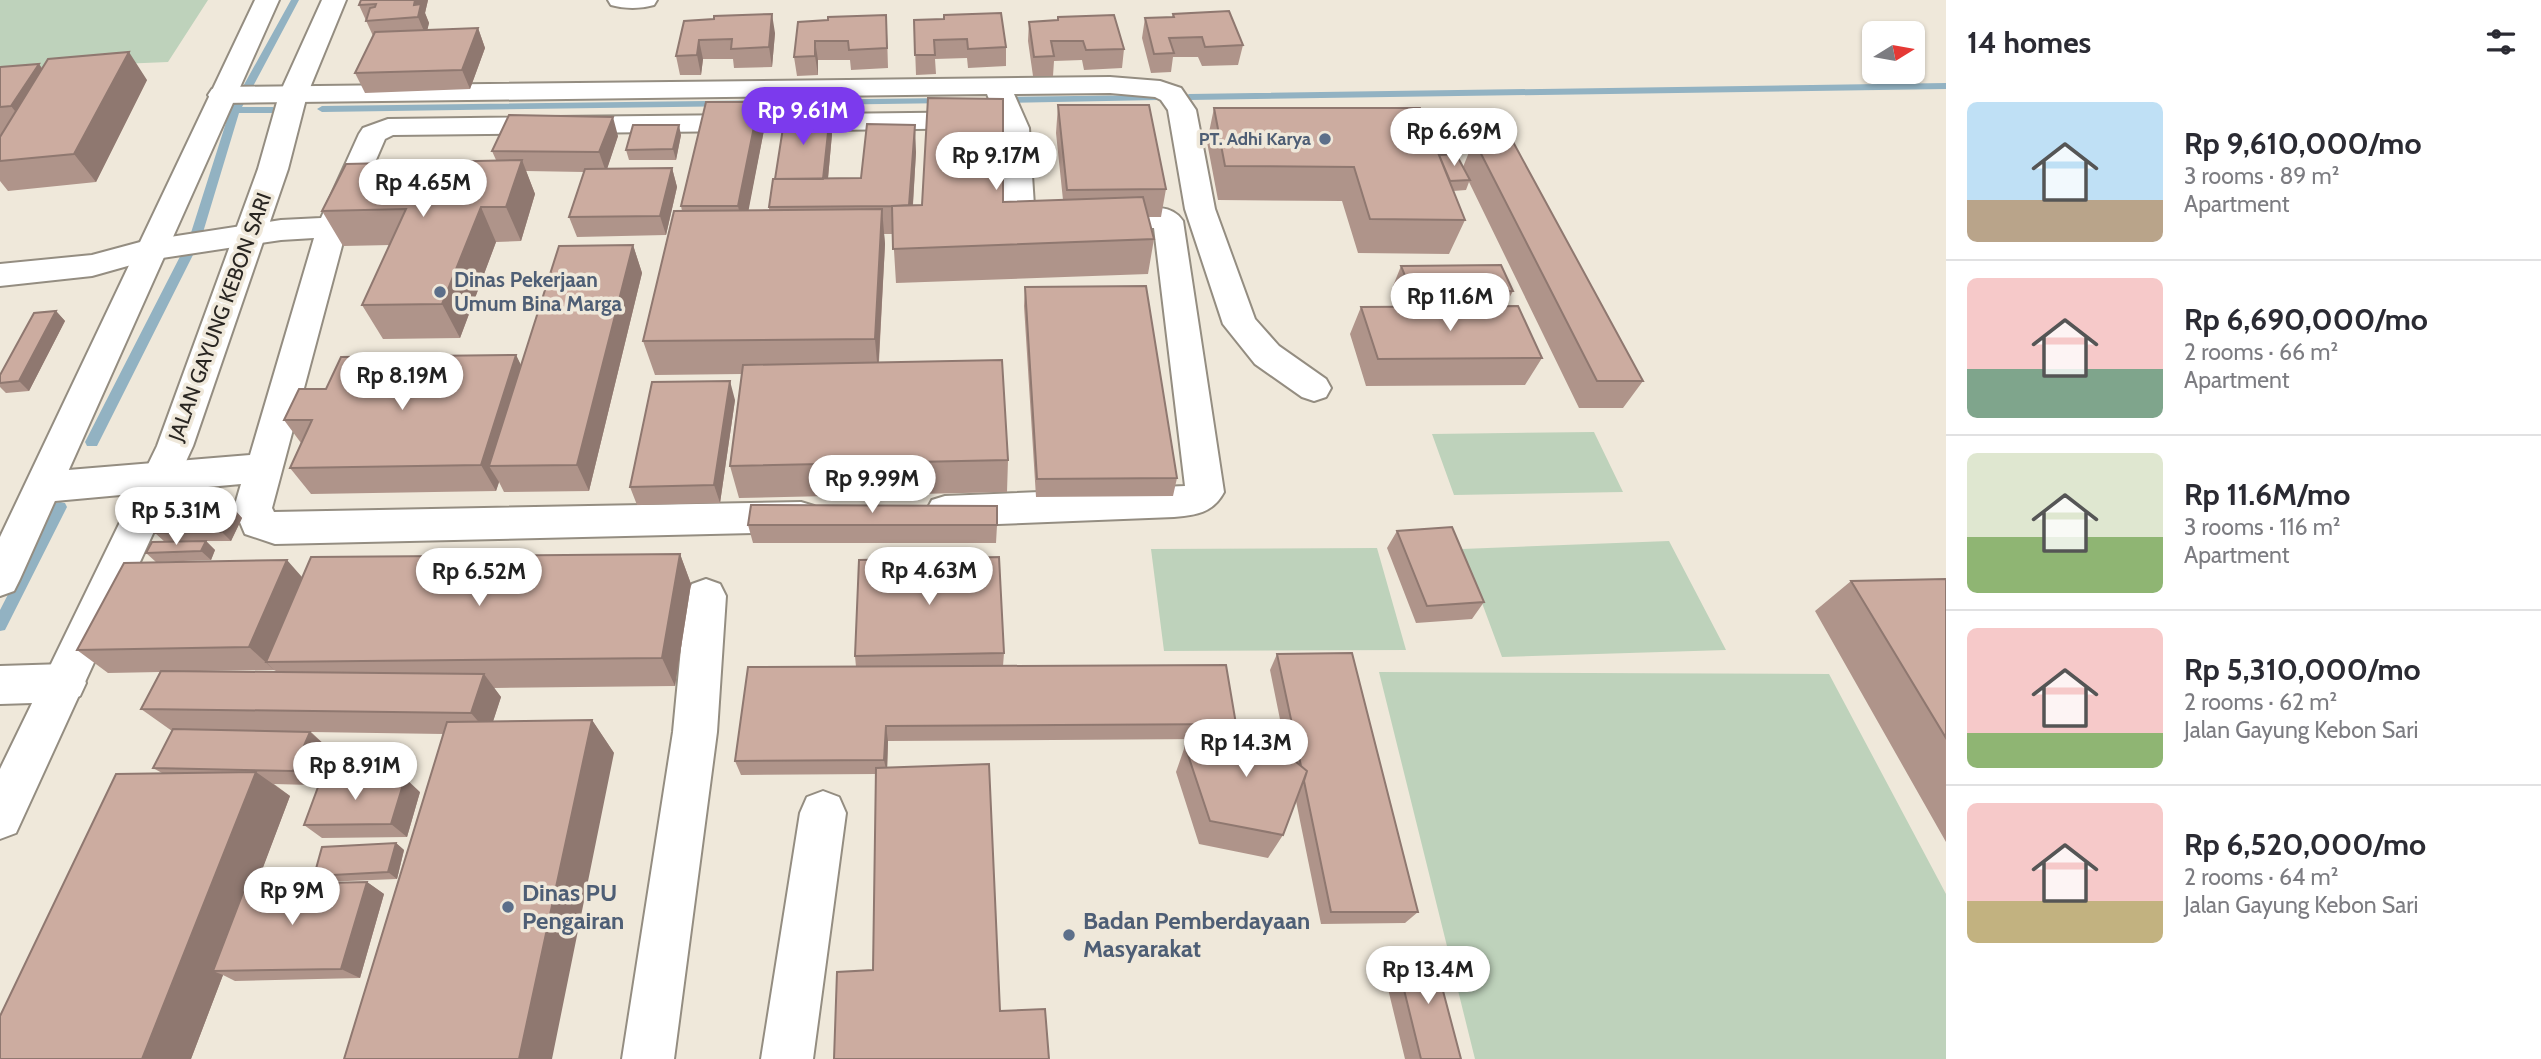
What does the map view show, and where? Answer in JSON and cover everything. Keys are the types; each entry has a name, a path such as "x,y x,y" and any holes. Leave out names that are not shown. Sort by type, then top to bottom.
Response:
{"street":[{"path":"5,556 56,486 133,252 232,95 267,0"},
{"name":"JALAN GAYUNG KEBON SARI","path":"0,817 34,684 145,480 175,446 237,236 273,169 287,95 334,0"},
{"path":"620,0 645,0"},
{"path":"833,515 716,520 275,528 260,523 253,509 332,227 373,134 388,127 1004,101 1110,85 1160,89 1195,110 1200,209 1240,324 1255,345 1314,388"},
{"path":"232,95 1004,101"},
{"path":"914,512 1174,502 1195,500 1204,495 1168,222 1161,218 1064,219 1023,214 1019,206 1004,101"},
{"path":"0,275 76,268 133,252 237,236 332,227"},
{"path":"0,253 133,252"},
{"path":"56,486 264,468"},
{"path":"648,1059 695,732 706,596"},
{"path":"787,1059 823,813"}],"green space":[{"path":"0,0 208,0 168,62 0,69"},
{"path":"1594,432 1623,492 1454,495 1432,434"},
{"path":"1669,541 1726,650 1502,657 1462,549"},
{"path":"1377,548 1406,650 1164,651 1151,549"},
{"path":"1379,672 1829,674 1946,894 1946,1059 1475,1059"}],"building":[{"path":"361,0 415,0 414,5 421,4 418,17 366,21 370,8 376,4 359,5"},
{"path":"1229,11 1243,45 1205,47 1202,37 1169,38 1174,53 1154,54 1145,18"},
{"path":"1001,13 1006,47 968,49 967,39 934,40 935,55 915,55 914,20 944,19 944,15"},
{"path":"772,14 769,47 731,49 732,39 699,40 697,55 676,56 684,21 714,19 714,16"},
{"path":"886,15 887,48 849,50 848,41 815,41 815,56 794,57 798,22 828,20 828,17"},
{"path":"1114,15 1124,49 1086,50 1083,41 1051,41 1054,56 1034,57 1029,22 1058,20 1058,17"},
{"path":"478,28 462,70 355,73 375,32"},
{"path":"129,52 74,154 0,161 0,137 48,59"},
{"path":"39,64 11,106 0,107 0,67"},
{"path":"928,98 1003,99 1003,202 1143,197 1154,239 893,249 892,206 922,205"},
{"path":"706,102 759,102 738,206 681,206"},
{"path":"1058,105 1149,105 1166,189 1067,190"},
{"path":"1214,108 1420,108 1465,220 1370,219 1354,167 1225,166"},
{"path":"830,114 823,179 775,179 785,115"},
{"path":"509,115 613,117 599,152 492,151"},
{"path":"867,124 915,125 909,205 769,207 773,179 861,178"},
{"path":"633,125 679,125 673,149 626,150"},
{"path":"1474,140 1512,140 1643,381 1597,381"},
{"path":"1456,154 1470,180 1450,181 1439,155"},
{"path":"522,160 506,207 481,207 442,304 362,305 406,209 322,211 346,164"},
{"path":"672,168 660,216 569,217 585,169"},
{"path":"882,209 875,339 643,341 674,211"},
{"path":"633,245 577,465 489,466 559,246"},
{"path":"1501,265 1513,291 1412,293 1401,266"},
{"path":"1146,286 1177,478 1037,479 1025,287"},
{"path":"1518,306 1542,358 1378,359 1361,307"},
{"path":"56,311 19,381 0,383 0,375 34,313"},
{"path":"516,355 481,465 290,468 312,420 284,420 299,389 326,389 341,357"},
{"path":"1002,360 1008,460 730,466 743,365"},
{"path":"730,381 714,485 630,487 652,382"},
{"path":"751,505 997,506 997,525 748,525"},
{"path":"234,509 222,532 155,533 168,510"},
{"path":"1452,527 1484,602 1427,606 1397,531"},
{"path":"206,541 201,551 146,553 152,542"},
{"path":"680,554 662,658 266,662 311,557"},
{"path":"999,557 1004,653 855,656 859,560"},
{"path":"287,560 249,647 77,650 124,563"},
{"path":"1946,579 1946,738 1851,581"},
{"path":"1352,653 1418,912 1331,912 1304,781 1307,771 1301,766 1277,654"},
{"path":"1226,665 1236,724 886,726 884,760 735,761 748,667"},
{"path":"161,671 484,674 471,713 141,709"},
{"name":"Dinas PU Pengairan","path":"592,720 519,1059 344,1059 447,722"},
{"path":"1248,722 1307,771 1283,835 1210,821 1185,746"},
{"path":"173,729 310,732 293,771 153,768"},
{"path":"989,764 1000,1011 1045,1009 1049,1059 834,1059 837,972 873,970 876,768"},
{"path":"256,772 142,1059 0,1059 0,1016 116,774"},
{"path":"405,778 391,824 304,825 321,779"},
{"path":"396,843 388,872 314,876 322,847"},
{"path":"367,882 341,969 213,971 246,885"},
{"path":"1395,953 1433,953 1461,1059 1421,1059"}],"waterway":[{"path":"235,110 295,0"},
{"path":"1189,97 1946,86"},
{"path":"999,100 1155,98"},
{"path":"322,109 947,101"},
{"path":"92,442 195,239 235,110"},
{"path":"235,110 273,110"},
{"path":"0,625 60,507"}],"place":[{"name":"PT. Adhi Karya","path":"1325,139"},
{"name":"Dinas Pekerjaan Umum Bina Marga","path":"440,292"},
{"name":"Dinas PU Pengairan","path":"508,907"},
{"name":"Badan Pemberdayaan Masyarakat","path":"1069,935"}]}
